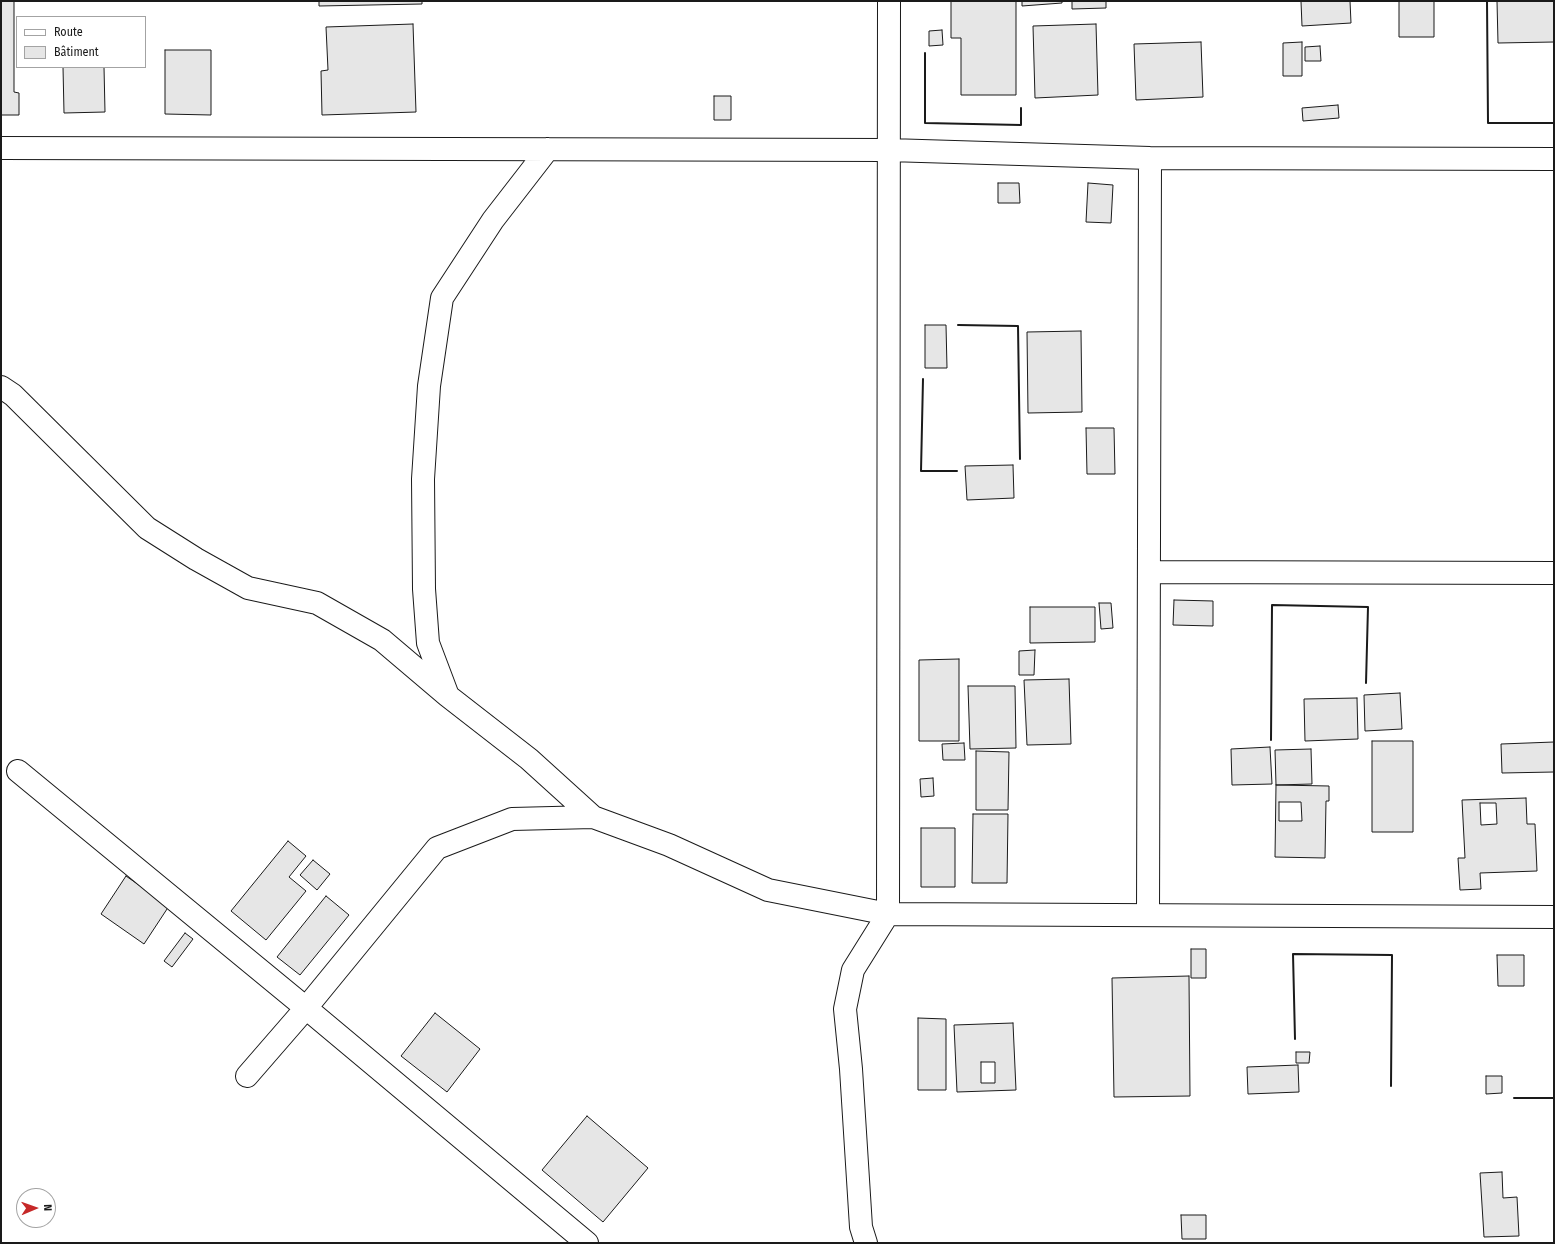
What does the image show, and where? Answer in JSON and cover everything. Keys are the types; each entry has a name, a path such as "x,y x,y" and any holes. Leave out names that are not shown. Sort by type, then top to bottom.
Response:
{"street":[{"path":"866,1243 861,1227 851,1069 845,1009 853,970 888,914 889,1"},
{"path":"1,148 889,150 1150,158 1554,159"},
{"path":"448,696 428,643 424,589 423,479 429,386 442,298 492,220 548,149"},
{"path":"1148,915 1150,158"},
{"path":"1,387 13,395 147,528 248,588 316,603 382,640 448,696 529,759 593,817"},
{"path":"1149,572 1554,573"},
{"path":"18,771 306,1008 587,1243"},
{"path":"247,1076 306,1008 437,848 512,819 593,817 670,845 768,890 888,914 1554,917"}],"building":[{"path":"1,1 14,1 14,92 19,93 19,115 1,115"},
{"path":"319,1 422,1 422,4 319,6"},
{"path":"951,1 1016,1 1016,95 961,95 961,38 951,38"},
{"path":"1022,1 1062,1 1062,3 1022,6"},
{"path":"1072,1 1106,1 1106,8 1072,9"},
{"path":"1301,1 1350,1 1351,23 1302,26"},
{"path":"1399,1 1434,1 1434,37 1399,37"},
{"path":"1497,1 1554,1 1554,42 1498,43"},
{"path":"413,24 416,112 322,115 321,71 328,70 326,27"},
{"path":"1096,24 1098,95 1035,98 1033,26"},
{"path":"942,30 943,45 929,46 929,31"},
{"path":"1201,42 1203,97 1136,100 1134,44"},
{"path":"1302,42 1302,76 1283,76 1283,43"},
{"path":"1320,46 1321,61 1305,61 1305,47"},
{"path":"165,50 211,50 211,115 165,114"},
{"path":"63,68 104,68 105,112 64,113"},
{"path":"714,96 731,96 731,120 714,120"},
{"path":"1338,105 1339,118 1303,121 1302,108"},
{"path":"998,183 1019,183 1020,203 998,203"},
{"path":"1088,183 1113,185 1111,223 1086,222"},
{"path":"925,325 946,325 947,368 925,368"},
{"path":"1081,331 1082,412 1028,413 1027,332"},
{"path":"1086,428 1114,428 1115,474 1087,474"},
{"path":"1013,465 1014,498 967,500 965,466"},
{"path":"1174,600 1213,601 1213,626 1173,625"},
{"path":"1099,603 1111,603 1113,628 1101,629"},
{"path":"1030,607 1095,607 1095,642 1030,643"},
{"path":"1035,650 1034,675 1019,675 1019,651"},
{"path":"959,659 959,741 919,741 919,660"},
{"path":"1069,679 1071,744 1027,745 1024,680"},
{"path":"968,686 1015,686 1016,748 970,749"},
{"path":"1400,693 1402,729 1365,731 1364,695"},
{"path":"1357,698 1358,739 1305,741 1304,699"},
{"path":"1372,741 1413,741 1413,832 1372,832"},
{"path":"1554,742 1554,772 1502,773 1501,744"},
{"path":"964,743 965,760 943,760 942,744"},
{"path":"1270,747 1272,784 1232,785 1231,749"},
{"path":"1311,749 1312,784 1276,785 1275,750"},
{"path":"976,751 1009,752 1008,810 976,810"},
{"path":"933,778 934,796 921,797 920,779"},
{"path":"1276,785 1329,786 1329,801 1326,801 1325,858 1275,857","holes":["1279,802 1301,802 1302,821 1279,821"]},
{"path":"1526,798 1527,824 1535,824 1537,871 1480,873 1481,889 1460,890 1458,858 1465,858 1462,800","holes":["1480,803 1496,803 1497,824 1481,825"]},
{"path":"973,814 1008,814 1007,883 972,883"},
{"path":"921,828 955,828 955,887 921,887"},
{"path":"288,841 306,856 289,877 306,891 266,940 231,911"},
{"path":"313,860 330,874 317,890 300,875"},
{"path":"126,876 169,906 144,944 101,914"},
{"path":"326,896 349,915 300,975 277,957"},
{"path":"185,933 193,939 172,967 164,961"},
{"path":"1191,949 1206,949 1206,978 1191,978"},
{"path":"1497,955 1524,955 1524,986 1498,986"},
{"path":"1189,976 1190,1096 1114,1097 1112,978"},
{"path":"435,1013 480,1049 447,1092 401,1056"},
{"path":"918,1018 946,1019 946,1090 918,1090"},
{"path":"1013,1023 1016,1090 957,1092 954,1025","holes":["981,1062 995,1062 995,1083 981,1083"]},
{"path":"1296,1052 1310,1052 1309,1063 1296,1063"},
{"path":"1298,1065 1299,1092 1248,1094 1247,1067"},
{"path":"1486,1076 1502,1076 1502,1093 1486,1094"},
{"path":"587,1116 648,1168 603,1222 542,1170"},
{"path":"1502,1172 1503,1198 1517,1197 1519,1236 1484,1237 1480,1173"},
{"path":"1181,1215 1206,1215 1206,1239 1182,1239"}],"wall":[{"path":"1487,1 1488,123 1554,123"},
{"path":"925,53 925,123 1021,125 1021,108"},
{"path":"958,325 1018,326 1020,459"},
{"path":"923,379 921,471 957,471"},
{"path":"1271,740 1272,605 1368,607 1366,683"},
{"path":"1295,1039 1293,954 1392,955 1391,1086"},
{"path":"1514,1098 1554,1098"}]}
